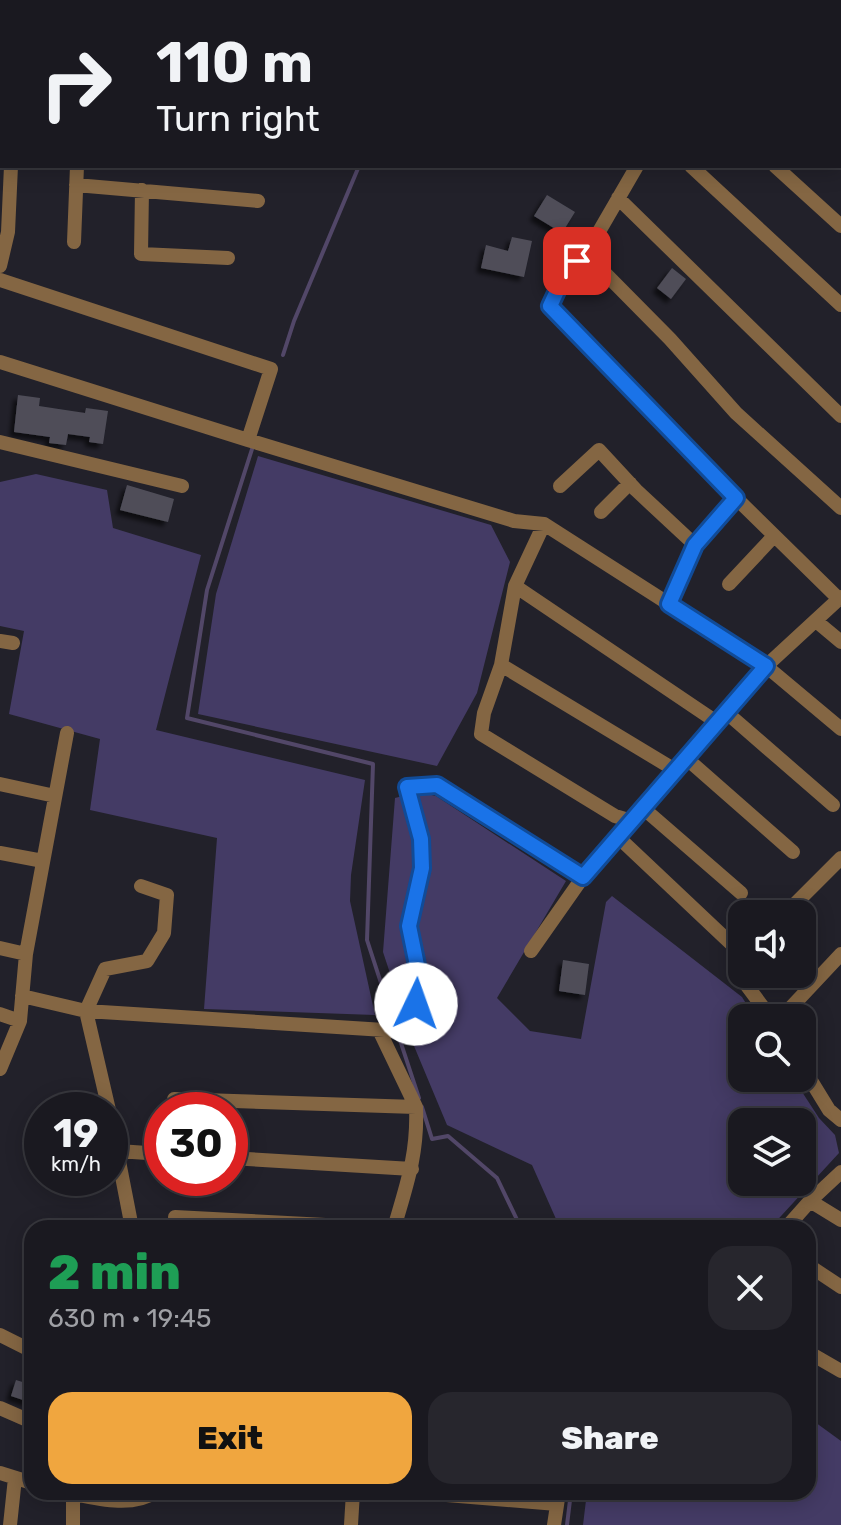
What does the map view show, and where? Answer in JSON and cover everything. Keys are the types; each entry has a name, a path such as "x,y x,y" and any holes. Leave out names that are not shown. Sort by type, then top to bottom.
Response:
{"street":[{"path":"0,266 8,232 11,168"},
{"path":"74,242 77,168"},
{"path":"531,951 583,877 766,666 840,598 736,498 550,306 565,274 586,254 636,168"},
{"path":"693,168 841,305"},
{"path":"777,168 841,226"},
{"path":"76,185 258,201"},
{"path":"142,190 141,254 228,258"},
{"path":"618,198 841,416"},
{"path":"586,254 670,339 736,413 841,508"},
{"path":"0,280 271,369 248,440"},
{"path":"0,362 514,521 544,524 766,666 841,729"},
{"path":"0,442 182,486"},
{"path":"560,486 599,450 695,545"},
{"path":"601,512 630,483"},
{"path":"669,604 695,545 736,498"},
{"path":"544,524 515,586 501,665 484,713 481,734 615,816 632,821"},
{"path":"729,584 774,536"},
{"path":"515,586 722,718 833,805"},
{"path":"816,621 841,642"},
{"path":"501,665 675,770"},
{"path":"0,1069 20,1021 26,954 67,733"},
{"path":"686,758 793,852"},
{"path":"0,784 55,796"},
{"path":"390,1032 416,1004 421,985 409,926 422,868 421,839 407,787 437,785 583,877"},
{"path":"643,808 741,893"},
{"path":"618,837 728,941"},
{"path":"0,853 43,861"},
{"path":"799,900 841,858"},
{"path":"104,1092 86,1011 105,969 147,961 164,933 167,895 141,886"},
{"path":"0,948 26,954"},
{"path":"797,1004 835,970 841,954"},
{"path":"22,996 86,1011 390,1032"},
{"path":"0,1014 20,1021"},
{"path":"390,1032 416,1107 417,1139 412,1169 396,1220"},
{"path":"816,1089 829,1110 841,1120"},
{"path":"248,1101 416,1107"},
{"path":"248,1159 412,1169"},
{"path":"793,1220 841,1172"},
{"path":"126,1196 131,1220"},
{"path":"810,1201 841,1220"},
{"path":"175,1217 232,1220"},
{"path":"816,1270 841,1287"},
{"path":"0,1335 24,1347"},
{"path":"816,1357 841,1371"},
{"path":"0,1408 24,1418"},
{"path":"0,1473 24,1481"},
{"path":"10,1525 15,1478"},
{"path":"69,1500 73,1525"},
{"path":"351,1525 353,1500"},
{"path":"554,1525 558,1500"}],"shaded area":[{"path":"258,456 491,525 510,562 477,693 437,766 198,714 216,594"},
{"path":"36,474 107,490 113,528 201,555 156,730 365,780 350,901 375,1015 204,1009 217,838 90,810 100,739 9,714 24,631 0,626 0,482"},
{"path":"418,792 436,796 566,881 497,998 530,1031 581,1039 606,902 612,896 742,997 746,1004 728,1004 728,1092 802,1092 812,1108 728,1108 728,1196 799,1196 777,1220 556,1220 532,1165 447,1125 414,1046 383,952 395,798"},
{"path":"816,1113 835,1135 839,1153 816,1178"},
{"path":"816,1423 841,1441 841,1525 583,1525 586,1500 816,1500"}],"building":[{"path":"547,195 575,212 562,233 534,216"},
{"path":"512,237 532,241 524,277 481,268 486,245 508,251"},
{"path":"672,268 686,279 671,299 657,288"},
{"path":"18,395 40,398 39,406 85,413 86,408 108,411 103,444 89,442 90,437 68,434 66,445 49,443 50,437 14,432"},
{"path":"127,485 174,499 168,522 120,510"},
{"path":"563,960 589,964 585,995 559,991"},
{"path":"16,1380 24,1382 24,1400 11,1396"}],"waterway":[{"path":"283,355 294,321 358,168"},
{"path":"253,446 207,590 187,718 373,764 367,940 395,1026"},
{"path":"398,1034 419,1098"},
{"path":"422,1107 432,1139 448,1136 497,1178 517,1220"},
{"path":"567,1525 570,1500"}],"route":[{"path":"416,1004 421,985 409,926 422,868 421,839 407,787 437,785 583,877 766,666 669,604 695,545 736,498 550,306 565,274 577,261"}]}
